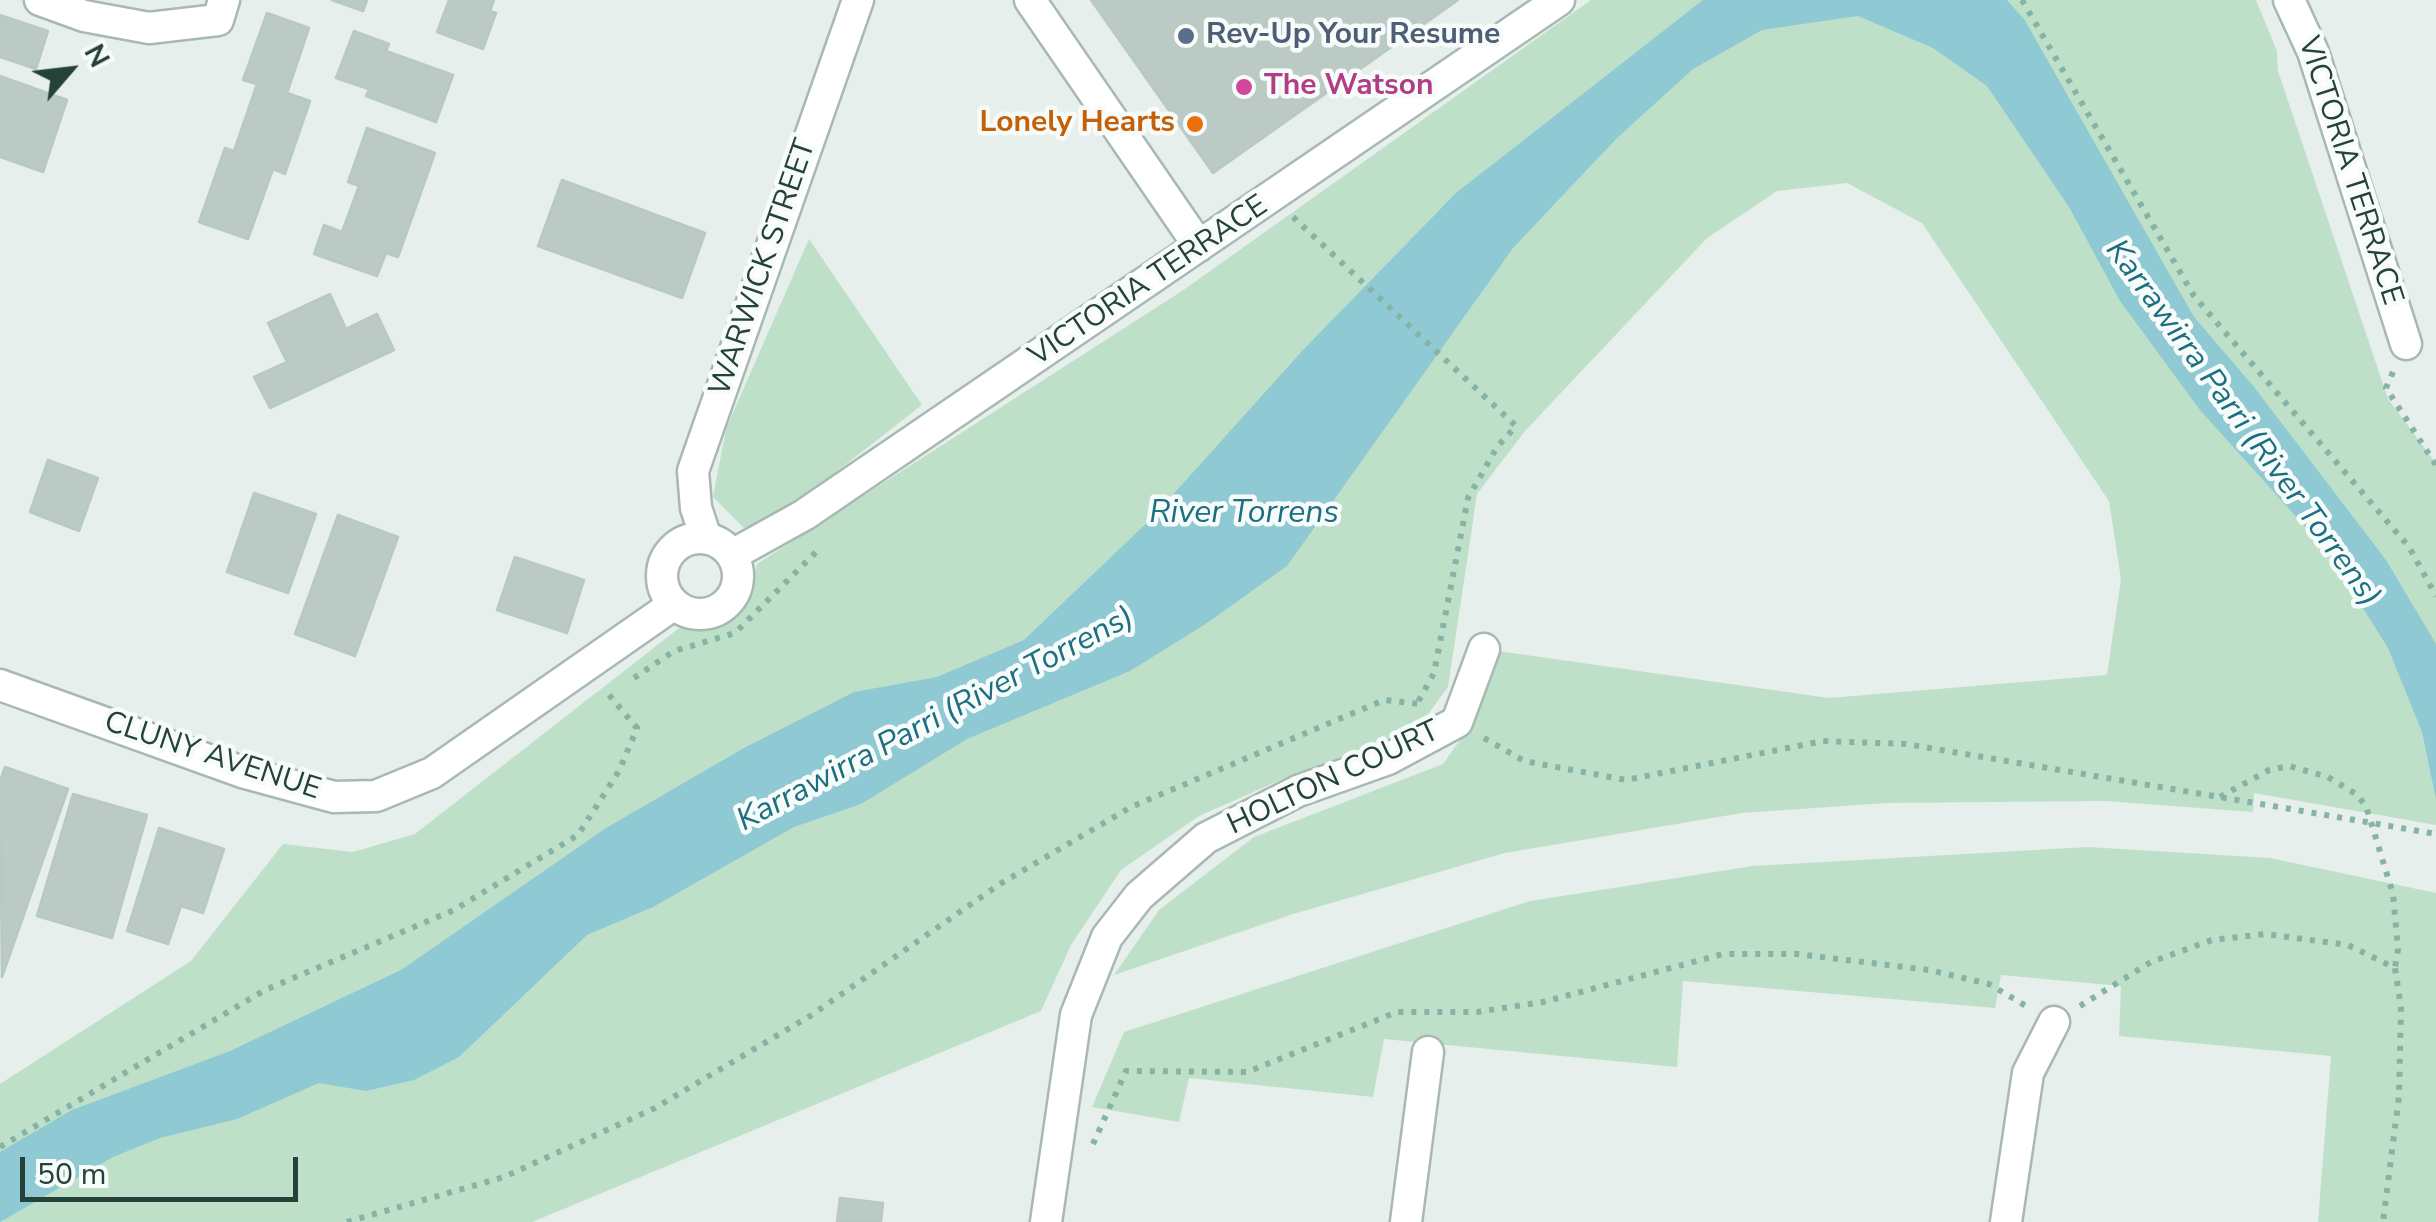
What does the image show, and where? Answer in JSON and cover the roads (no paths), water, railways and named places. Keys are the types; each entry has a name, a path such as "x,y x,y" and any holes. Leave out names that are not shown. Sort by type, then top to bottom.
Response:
{"street":[{"path":"40,0 84,16 149,28 218,20 224,0"},
{"name":"WARWICK STREET","path":"706,538 696,508 693,471 858,0"},
{"path":"1030,0 1199,246"},
{"name":"VICTORIA TERRACE","path":"2289,0 2312,52 2406,344"},
{"name":"VICTORIA TERRACE","path":"732,555 804,514 1551,2"},
{"path":"706,538 718,542 732,555 738,583 724,607 699,614 673,605 662,576 668,555 683,542 706,538"},
{"name":"CLUNY AVENUE","path":"0,685 242,772 334,797 376,796 432,773 673,605"},
{"name":"HOLTON COURT","path":"1046,1222 1076,1015 1106,937 1139,896 1206,838 1298,790 1388,759 1457,722 1484,648"},
{"path":"2006,1222 2028,1072 2054,1022"},
{"path":"1406,1222 1428,1052"}],"water":[{"name":"River Torrens","path":"1703,0 2007,0 2024,19 2194,317 2254,387 2386,560 2436,644 2436,799 2422,732 2388,648 2327,551 2200,410 2120,301 2069,207 1987,86 1933,48 1858,16 1762,30 1693,69 1617,138 1513,248 1287,566 1207,623 1130,671 967,739 861,804 794,827 653,907 587,935 459,1057 414,1080 366,1091 319,1083 237,1119 160,1138 113,1157 0,1222 0,1152 72,1110 230,1051 401,970 606,828 744,748 854,692 937,677 1024,640 1152,518 1303,350 1456,193"}],"place":[{"name":"Rev-Up Your Resume","path":"1186,36"},
{"name":"The Watson","path":"1244,87"},
{"name":"Lonely Hearts","path":"1195,124"}],"water label":[{"name":"Karrawirra Parri (River Torrens)","path":"2242,424"},
{"name":"Karrawirra Parri (River Torrens)","path":"936,720"}]}
